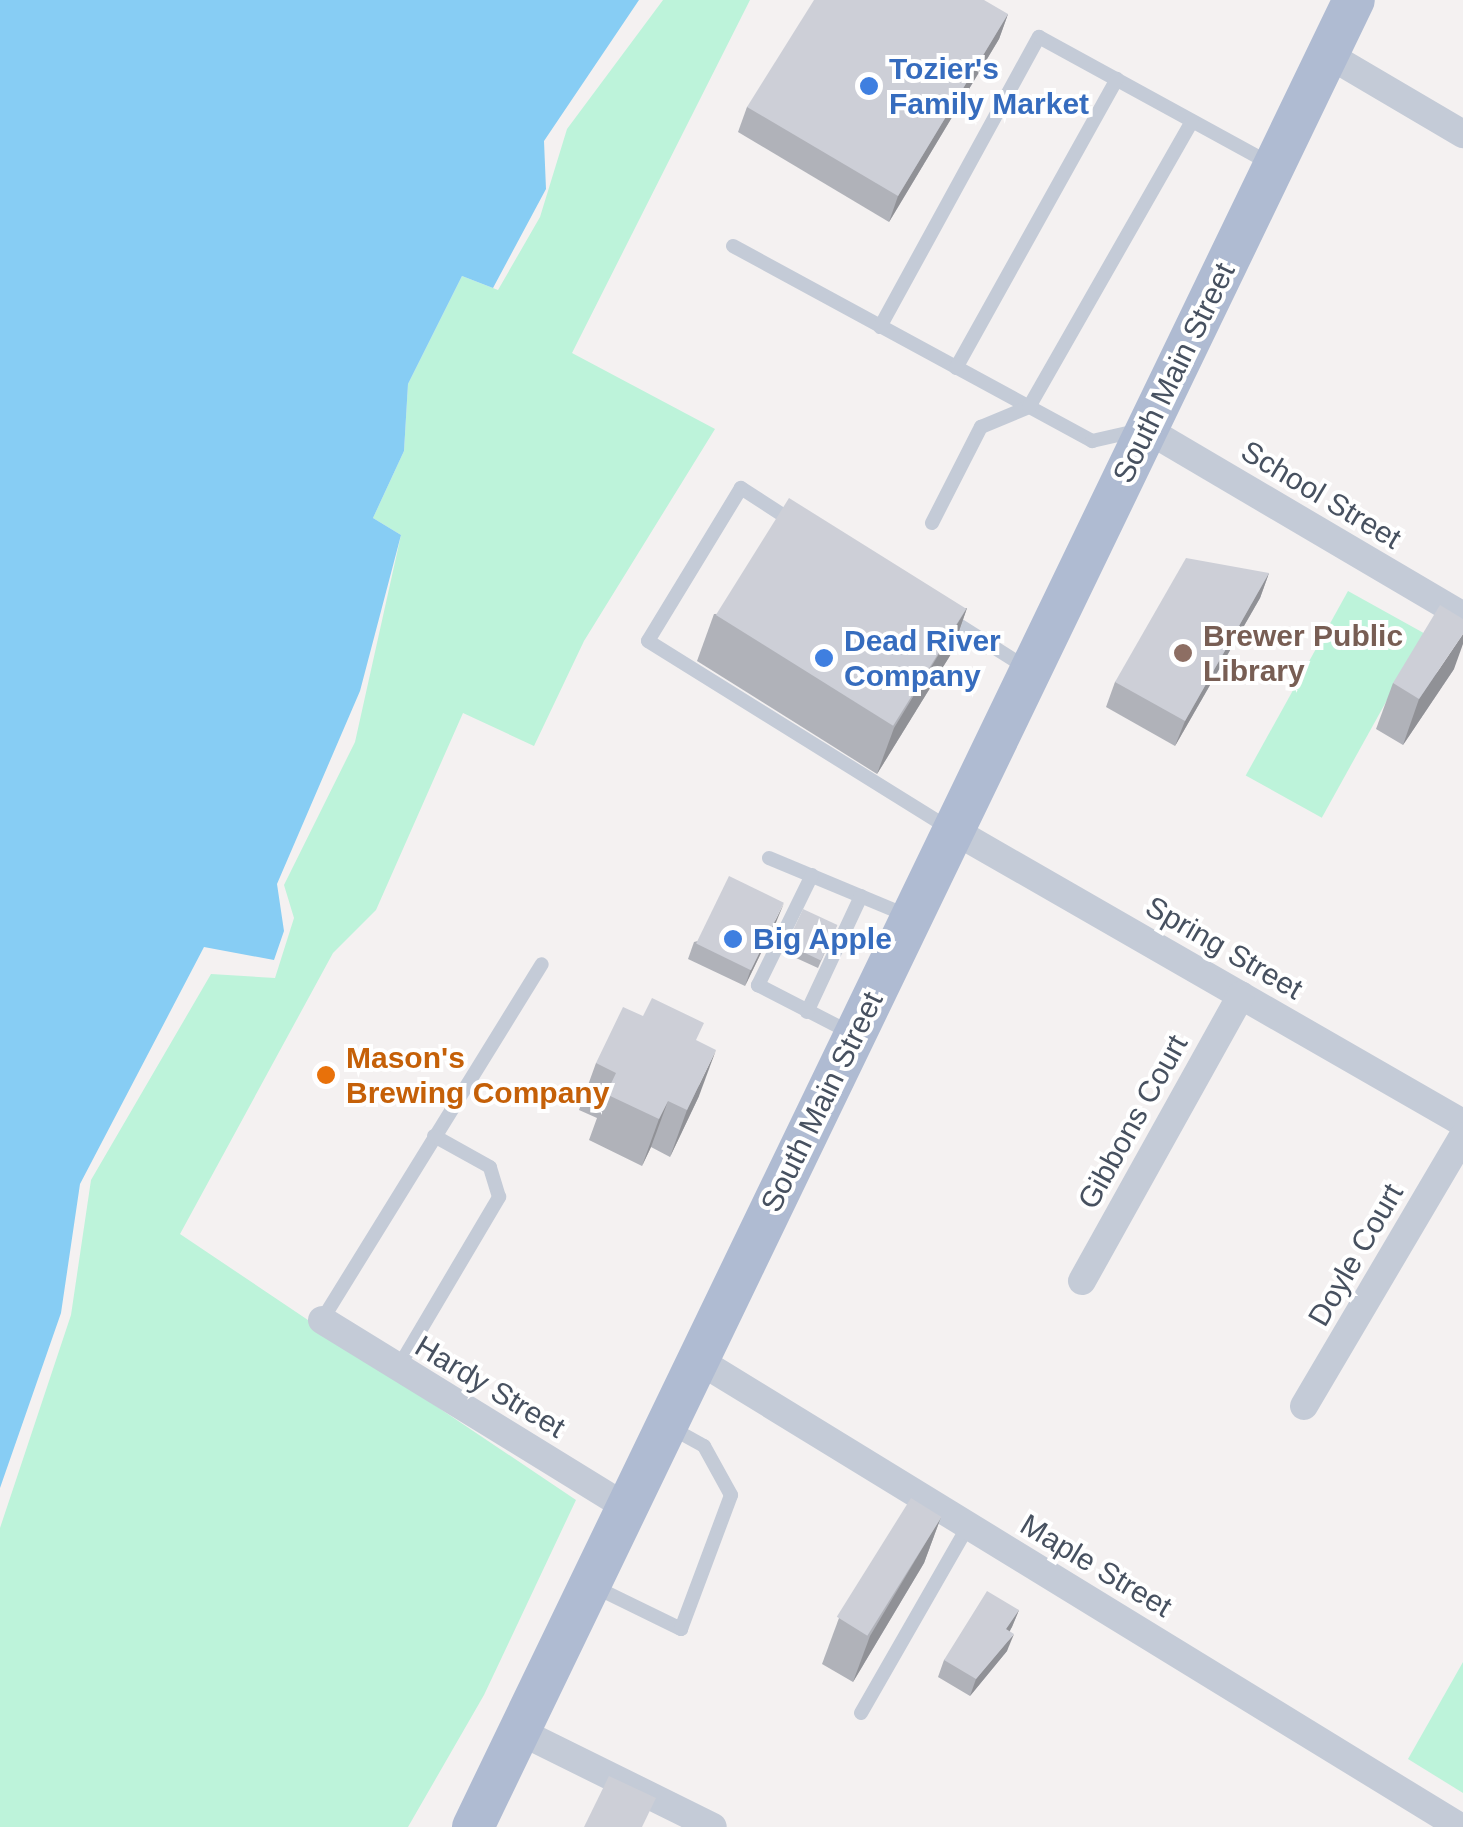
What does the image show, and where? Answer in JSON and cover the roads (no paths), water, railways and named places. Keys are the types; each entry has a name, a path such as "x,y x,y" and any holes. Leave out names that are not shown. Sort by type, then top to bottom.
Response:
{"main road":[{"name":"South Main Street","path":"473,1827 1354,0"}],"street":[{"path":"1327,54 1463,134"},
{"name":"School Street","path":"1146,429 1463,616"},
{"name":"Spring Street","path":"953,830 1463,1123"},
{"name":"Gibbons Court","path":"1082,1281 1241,995"},
{"name":"Doyle Court","path":"1304,1406 1463,1136"},
{"name":"Hardy Street","path":"322,1320 397,1370 627,1508"},
{"name":"Maple Street","path":"698,1360 1460,1827"},
{"path":"519,1731 712,1827"}],"lane":[{"path":"880,327 1039,37 1274,166"},
{"path":"956,368 1117,79"},
{"path":"932,523 981,428 1029,407 1192,121"},
{"path":"732,246 1092,441 1146,429"},
{"path":"805,529 740,488 648,641 953,830"},
{"path":"934,609 1030,670"},
{"path":"769,858 911,917"},
{"path":"812,875 758,985 854,1035"},
{"path":"808,1012 862,896"},
{"path":"322,1320 542,964"},
{"path":"397,1370 499,1197 490,1167 434,1136"},
{"path":"590,1585 681,1628 731,1495 704,1446 666,1425"},
{"path":"861,1713 968,1526"}],"water":[{"path":"0,0 639,0 544,141 546,189 493,288 462,276 408,384 404,451 373,518 401,535 360,691 277,884 284,931 274,960 204,947 80,1184 61,1313 0,1488"}],"place":[{"name":"Tozier's Family Market","path":"869,86"},
{"name":"Brewer Public Library","path":"1183,653"},
{"name":"Dead River Company","path":"824,658"},
{"name":"Big Apple","path":"733,939"},
{"name":"Mason's Brewing Company","path":"326,1075"}]}
